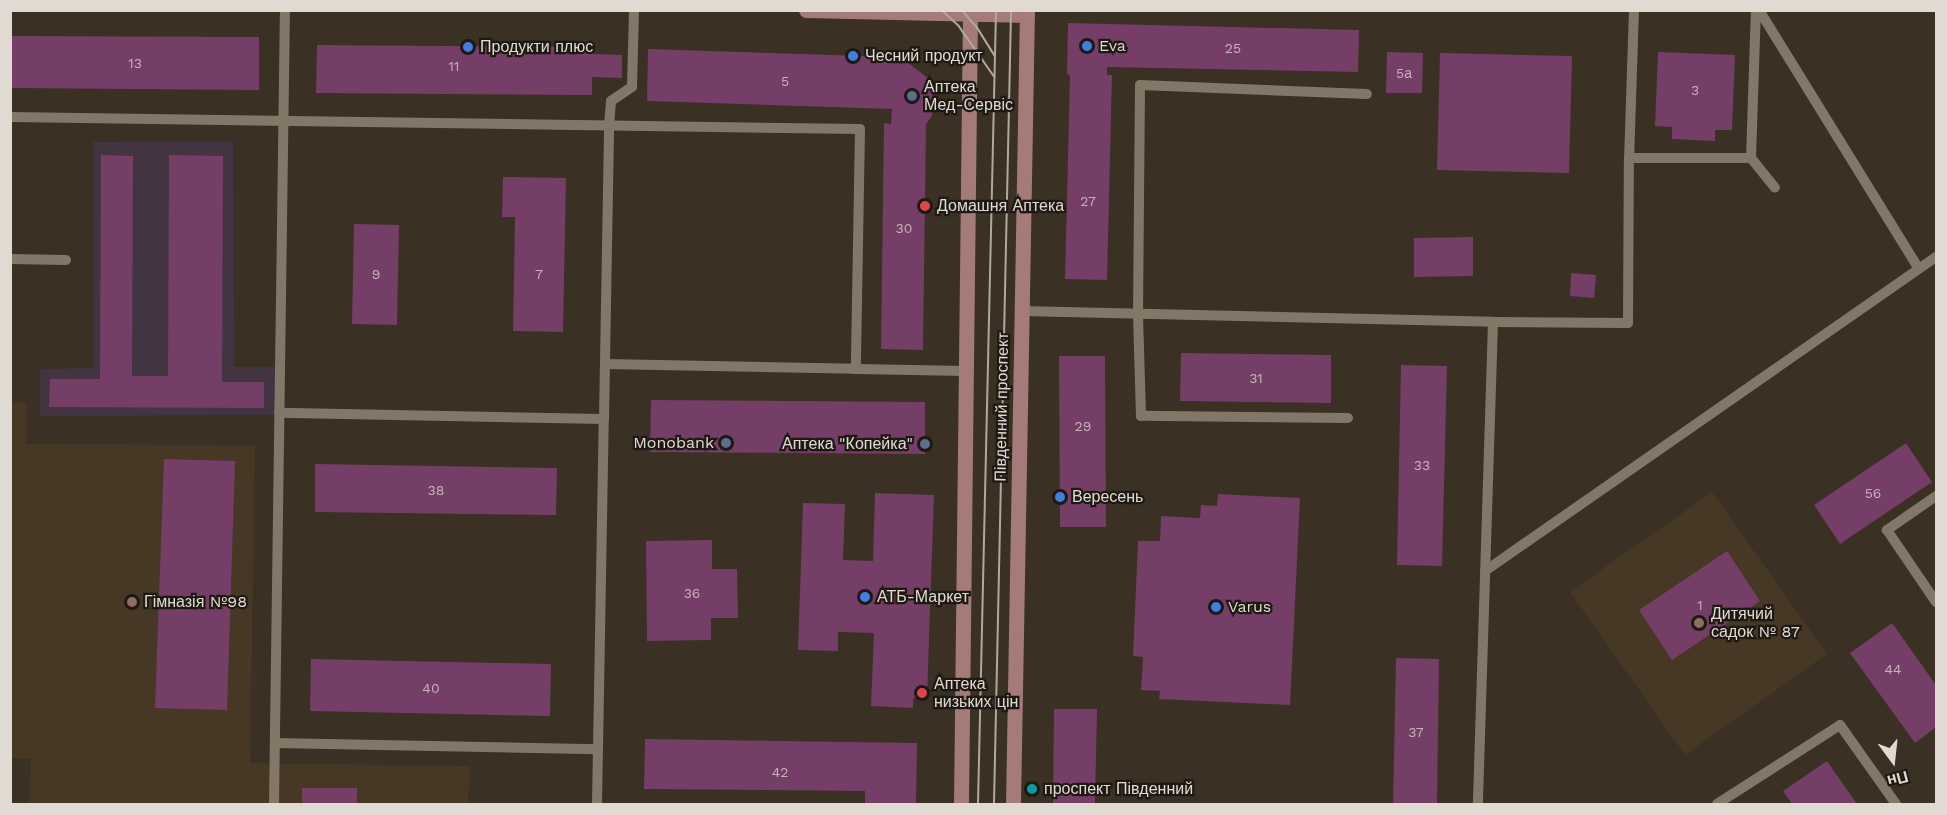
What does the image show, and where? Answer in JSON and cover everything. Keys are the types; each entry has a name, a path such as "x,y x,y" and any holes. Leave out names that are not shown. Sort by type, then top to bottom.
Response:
{"main road":[{"path":"806,10 1027,13"},
{"path":"961,804 970,13"},
{"name":"Південний проспект","path":"1013,804 1027,13"}],"lane":[{"path":"274,804 285,10"},
{"path":"597,804 609,125 611,101 632,87 634,10"},
{"path":"1021,312 1628,323 1629,158 1634,10"},
{"path":"1758,10 1751,158 1774,188"},
{"path":"1758,10 1919,269"},
{"path":"1348,418 1141,416 1138,315 1140,85 1367,94"},
{"path":"10,117 860,129 856,369"},
{"path":"1629,158 1751,158"},
{"path":"1485,570 1936,256"},
{"path":"10,259 66,260"},
{"path":"1478,804 1493,322"},
{"path":"605,364 966,370"},
{"path":"279,413 604,419"},
{"path":"1936,496 1887,530 1936,602"},
{"path":"1717,804 1840,725 1896,804"},
{"path":"275,743 598,749"}],"shaded area":[{"path":"233,141 234,367 275,367 275,415 40,416 40,369 93,368 93,142"},
{"name":"Гімназія №98","path":"10,402 27,403 26,444 255,445 250,763 470,766 468,804 29,804 31,759 11,758"},
{"name":"Дитячий садок № 87","path":"1712,492 1827,654 1685,755 1570,592"}],"building":[{"path":"1068,23 1359,30 1358,72 1107,67 1107,75 1112,75 1107,280 1065,279 1070,75 1067,74"},
{"path":"10,36 259,37 259,90 10,88"},
{"path":"317,45 593,47 593,54 622,55 622,78 592,77 592,95 316,93"},
{"path":"648,49 893,57 893,61 907,62 933,82 932,116 926,124 923,350 881,349 884,123 891,124 892,109 647,101"},
{"path":"1387,52 1423,53 1422,93 1386,93"},
{"path":"1658,52 1735,55 1732,130 1715,130 1715,141 1672,139 1672,127 1655,126"},
{"path":"1440,53 1572,56 1569,173 1437,170"},
{"path":"101,155 133,156 132,376 168,376 169,155 223,156 222,382 264,382 264,408 49,407 50,379 100,379"},
{"path":"503,177 566,178 563,332 513,331 515,217 502,217"},
{"path":"354,224 399,225 397,325 352,324"},
{"path":"1473,237 1473,276 1414,277 1414,238"},
{"path":"1571,273 1596,275 1594,298 1570,296"},
{"path":"1181,353 1331,355 1331,403 1180,401"},
{"path":"1059,356 1105,356 1106,527 1060,527"},
{"path":"1401,365 1447,366 1442,566 1397,565"},
{"path":"651,400 925,402 925,454 650,452"},
{"path":"1906,443 1932,482 1840,544 1814,505"},
{"path":"164,459 235,461 227,710 155,708"},
{"path":"315,464 557,468 556,515 315,512"},
{"name":"АТБ-Маркет","path":"875,493 934,495 927,698 913,698 913,708 871,706 874,633 838,632 838,651 798,650 803,503 845,504 843,560 873,561"},
{"path":"1218,494 1300,498 1290,705 1159,699 1160,691 1141,690 1143,657 1133,656 1138,541 1160,541 1161,516 1200,518 1201,505 1217,506"},
{"path":"712,540 712,569 737,569 738,618 711,618 711,640 647,641 646,541"},
{"path":"1727,551 1760,601 1672,660 1639,610"},
{"path":"1892,623 1936,685 1936,727 1915,743 1850,653"},
{"path":"1396,658 1439,659 1437,804 1393,804"},
{"path":"311,659 551,664 550,716 310,711"},
{"path":"1054,709 1097,709 1095,804 1053,804"},
{"path":"645,739 917,743 916,804 865,804 865,791 644,789"},
{"path":"1827,761 1857,804 1792,804 1783,791"},
{"path":"302,788 357,788 357,804 302,804"}],"tram line":[{"path":"942,10 959,26 994,76"},
{"path":"962,10 977,27 995,56"},
{"path":"978,804 996,10"},
{"path":"994,804 1011,10"}],"place":[{"name":"Eva","path":"1087,46"},
{"name":"Продукти плюс","path":"468,47"},
{"name":"Чесний продукт","path":"853,56"},
{"name":"Аптека Мед-Сервіс","path":"912,96"},
{"name":"Домашня Аптека","path":"925,206"},
{"name":"Monobank","path":"726,443"},
{"name":"Аптека \"Копейка\"","path":"925,444"},
{"name":"Вересень","path":"1060,497"},
{"name":"АТБ-Маркет","path":"865,597"},
{"name":"Гімназія №98","path":"132,602"},
{"name":"Varus","path":"1216,607"},
{"name":"Дитячий садок № 87","path":"1699,623"},
{"name":"Аптека низьких цін","path":"922,693"},
{"name":"проспект Південний","path":"1032,789"}]}
